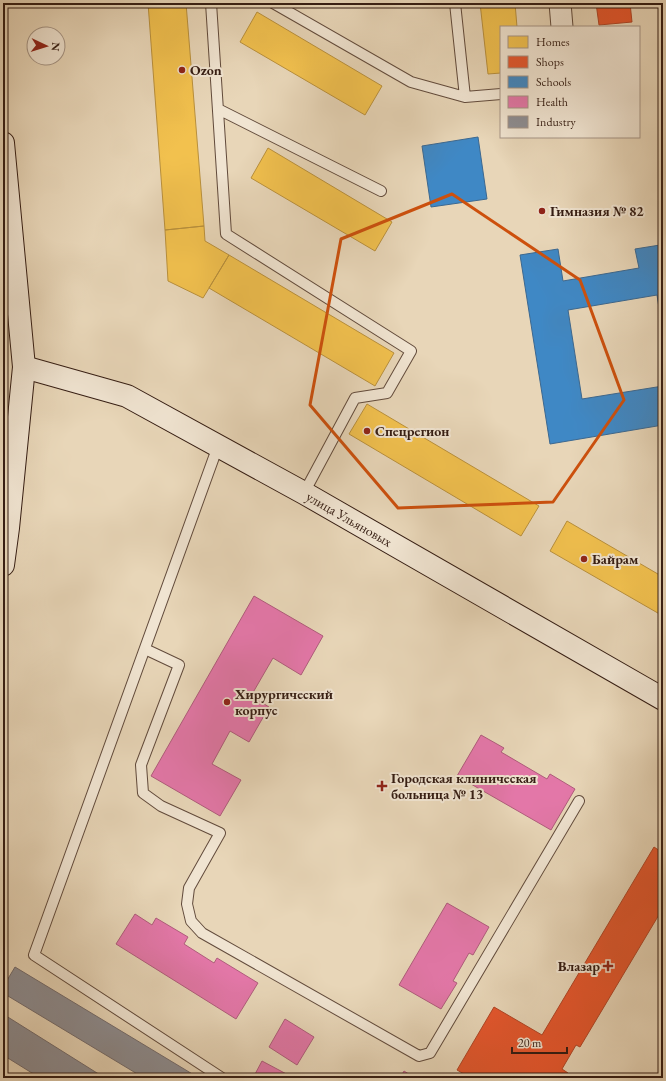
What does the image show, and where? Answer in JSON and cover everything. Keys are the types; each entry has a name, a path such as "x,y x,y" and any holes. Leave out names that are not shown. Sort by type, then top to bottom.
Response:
{"main road":[{"path":"3,144 24,367 9,452 3,565"},
{"name":"улица Ульяновых","path":"24,367 127,396 304,493 663,699"}],"street":[{"path":"560,3 562,26"}],"lane":[{"path":"211,3 226,234 410,351 387,393 355,398 304,493"},
{"path":"273,3 411,82 465,97 500,94"},
{"path":"455,3 465,97"},
{"path":"218,109 381,191"},
{"path":"218,446 34,955 222,1078"},
{"path":"144,649 179,665 141,765 143,793 161,806 220,833 189,888 187,904 191,921 202,933 419,1056 430,1053 579,801"}],"highlighted area":[{"path":"452,194 580,280 624,400 553,502 398,508 310,405 341,239"}],"building: Homes":[{"path":"148,3 186,3 204,226 165,230"},
{"path":"480,3 515,3 517,26 500,26 500,73 488,74"},
{"path":"257,12 382,86 365,115 240,42"},
{"path":"268,148 392,222 375,251 251,178"},
{"path":"204,226 205,241 229,255 203,298 168,281 165,230"},
{"path":"229,255 394,353 375,386 209,288"},
{"path":"367,404 539,506 521,536 349,434"},
{"path":"567,521 663,577 663,616 550,551"}],"building: Shops":[{"path":"596,3 630,3 632,22 599,25"},
{"path":"654,847 663,853 663,908 580,1047 576,1045 562,1069 568,1073 565,1078 471,1078 457,1070 494,1007 542,1035"}],"building: Schools":[{"path":"478,137 487,199 431,207 422,146"},
{"path":"660,245 660,249 663,248 663,335 657,295 568,310 582,399 663,386 663,425 550,444 520,255 558,249 563,281 639,268 635,249"}],"building: Health":[{"name":"Хирургический корпус","path":"254,596 323,636 301,675 273,658 251,696 269,707 249,742 230,731 212,764 241,780 220,816 151,776"},
{"path":"481,735 504,748 501,752 547,779 550,774 575,789 551,830 457,776"},
{"path":"447,903 489,927 473,955 469,953 453,981 457,983 441,1009 399,985"},
{"path":"135,914 152,925 156,918 188,937 184,944 214,963 217,958 258,983 236,1019 116,944"},
{"path":"285,1019 314,1037 297,1065 269,1047"},
{"path":"262,1061 294,1078 257,1078 254,1076"},
{"path":"404,1071 415,1078 400,1078"}],"building: Industry":[{"path":"15,967 199,1078 144,1078 3,993 3,987"},
{"path":"3,1014 105,1078 40,1078 3,1055"}],"place":[{"name":"Ozon","path":"182,70"},
{"name":"Гимназия № 82","path":"542,211"},
{"name":"Спецрегион","path":"367,431"},
{"name":"Байрам","path":"584,559"},
{"name":"Хирургический корпус","path":"227,702"},
{"name":"Городская клиническая больница № 13","path":"382,786"},
{"name":"Влазар","path":"608,966"}]}
